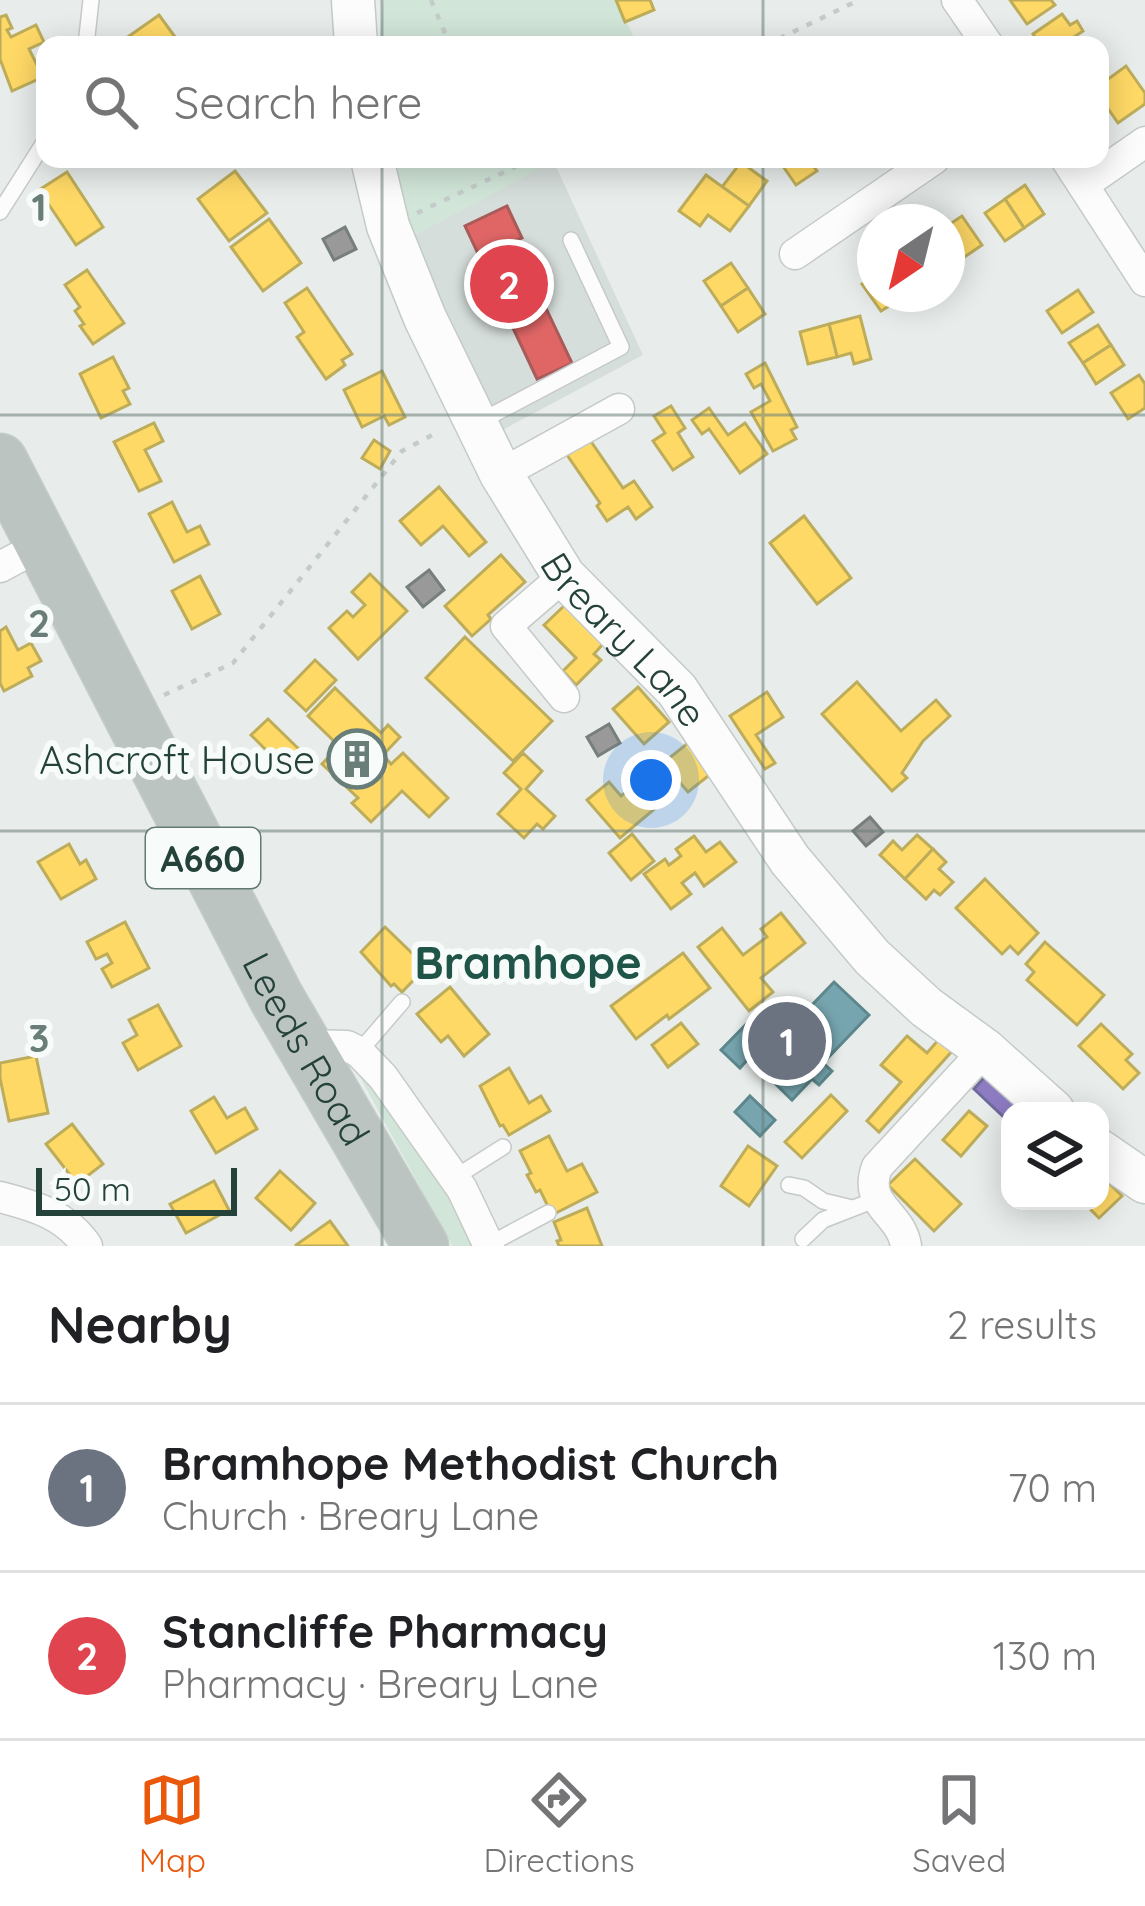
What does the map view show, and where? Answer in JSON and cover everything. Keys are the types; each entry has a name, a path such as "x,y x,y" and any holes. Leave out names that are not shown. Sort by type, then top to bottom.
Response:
{"highway":[{"name":"Leeds Road","path":"0,461 21,556 421,1246"}],"street":[{"path":"353,0 355,36"},
{"path":"957,0 982,36"},
{"path":"1109,157 1145,142"},
{"name":"Breary Lane","path":"373,168 388,226 425,318 500,475 564,576 677,690 790,860 872,957 1043,1102"},
{"path":"795,254 921,168"},
{"path":"1074,172 1145,281"},
{"path":"500,475 619,409"},
{"path":"564,576 506,626 564,697"},
{"path":"304,1045 347,1046 383,1078 454,1178 488,1245"},
{"path":"906,1246 901,1226 864,1204 877,1167 986,1050"},
{"path":"1109,1157 1145,1182"},
{"path":"0,1197 44,1209 64,1221 87,1246"}],"lane":[{"path":"87,36 91,0"},
{"path":"0,212 36,155"},
{"path":"474,419 621,347 571,240"},
{"path":"359,1052 401,1002"},
{"path":"454,1178 503,1147"},
{"path":"789,1185 824,1201 864,1204"},
{"path":"802,1239 823,1220 864,1204"},
{"path":"488,1245 548,1213"}],"path":[{"path":"431,0 446,36"},
{"path":"785,36 859,0"},
{"path":"388,226 513,168"},
{"path":"146,703 233,663 402,451 474,419"}],"shaded area":[{"path":"538,168 557,168 643,355 497,433 413,236"}],"green space":[{"path":"384,0 615,0 633,36 380,36"},
{"path":"392,168 541,168 413,236"},
{"path":"353,1064 362,1067 447,1191 472,1246 452,1246"}],"building: Homes":[{"path":"616,0 650,0 654,10 625,22"},
{"path":"1010,0 1051,0 1055,5 1027,24"},
{"path":"1062,14 1070,25 1077,21 1083,31 1076,36 1033,34"},
{"path":"6,15 11,37 36,25 41,36 36,36 36,46 29,49 36,63 36,80 12,91 0,59 0,17"},
{"path":"159,15 174,36 129,36"},
{"path":"1126,66 1145,93 1145,104 1118,123 1109,110 1109,78"},
{"path":"736,168 749,168 767,181 749,206 722,187"},
{"path":"784,168 815,168 817,171 796,185"},
{"path":"235,171 267,213 229,241 198,199"},
{"path":"67,172 103,227 76,245 39,190"},
{"path":"706,175 749,206 730,231 708,215 700,226 679,211"},
{"path":"1025,185 1044,214 1024,228 1005,199"},
{"path":"1005,199 1024,228 1005,241 985,213"},
{"path":"269,219 301,263 263,291 231,247"},
{"path":"965,220 982,245 965,257"},
{"path":"731,263 748,288 721,306 704,281"},
{"path":"87,270 124,323 93,344 80,326 84,324 75,311 80,307 65,285"},
{"path":"307,288 352,354 326,379 297,337 304,332 285,303"},
{"path":"748,288 765,314 738,332 721,306"},
{"path":"1078,290 1093,312 1062,333 1047,311"},
{"path":"860,316 871,359 854,364 851,353 837,357 829,324"},
{"path":"829,324 837,357 808,364 800,332"},
{"path":"1098,325 1111,345 1083,363 1069,343"},
{"path":"1111,345 1124,365 1096,384 1083,363"},
{"path":"113,357 129,388 123,391 130,404 101,418 80,374"},
{"path":"765,363 797,427 791,430 796,439 773,451 751,412 770,401 761,384 754,388 746,374"},
{"path":"382,371 405,417 389,425 384,416 362,427 344,390"},
{"path":"1139,375 1145,384 1145,408 1128,419 1111,393"},
{"path":"671,406 685,428 678,433 693,457 673,470 653,441 665,433 654,416"},
{"path":"709,408 728,435 745,423 767,454 740,473 709,429 702,434 692,420"},
{"path":"154,423 163,441 145,450 161,481 139,491 114,442"},
{"path":"374,440 390,451 380,469 362,458"},
{"path":"590,440 623,488 634,481 652,507 636,519 628,507 607,521 567,455"},
{"path":"439,487 486,542 469,556 443,526 421,545 400,521"},
{"path":"172,502 187,532 200,526 209,544 174,562 149,514"},
{"path":"804,516 851,578 817,604 770,543"},
{"path":"501,555 525,582 472,636 445,606"},
{"path":"370,574 407,611 358,659 329,628 347,611 353,617 365,605 352,592"},
{"path":"200,576 220,614 192,629 172,591"},
{"path":"565,605 603,644 594,654 601,660 576,685 563,671 576,658 544,625"},
{"path":"6,627 18,650 31,643 41,661 28,668 32,676 4,691 0,631"},
{"path":"465,637 552,721 513,761 426,678"},
{"path":"315,660 336,680 306,711 285,691"},
{"path":"857,682 901,731 936,700 950,716 923,741 902,773 907,778 892,791 822,714"},
{"path":"638,687 669,722 644,744 613,709"},
{"name":"Ashcroft House","path":"335,688 381,733 388,725 400,737 383,755 391,764 403,753 448,798 429,817 402,791 371,822 352,803 358,798 322,764 339,746 308,716"},
{"path":"767,692 783,717 756,735 775,763 765,769 730,716"},
{"path":"268,719 308,758 291,775 287,771 282,776 265,759 270,754 251,735"},
{"path":"688,743 712,773 688,792 663,763"},
{"path":"523,753 542,771 526,789 555,816 543,829 537,824 524,838 498,814 521,789 504,773"},
{"path":"609,782 621,796 638,782 658,806 620,838 587,800"},
{"path":"632,834 654,861 631,880 609,853"},
{"path":"917,835 933,849 905,879 880,855 893,841 902,850"},
{"path":"694,836 706,852 720,842 736,862 704,886 695,873 682,883 691,894 671,909 644,874 665,859 669,865 681,856 676,849"},
{"path":"69,844 80,864 86,860 96,879 61,899 38,862"},
{"path":"933,849 946,862 939,869 953,882 940,895 934,890 926,899 905,879"},
{"path":"985,879 1038,933 1018,954 1010,946 1002,954 956,908"},
{"path":"781,913 805,943 761,978 773,992 749,1011 698,947 722,928 743,955 767,937 761,929"},
{"path":"125,922 149,968 112,987 102,969 112,963 107,954 96,959 87,942"},
{"path":"385,927 414,955 419,949 432,961 402,992 361,952"},
{"path":"1045,942 1104,995 1077,1025 1027,980 1034,972 1026,964"},
{"path":"683,953 710,988 636,1039 611,1006"},
{"path":"450,987 489,1034 464,1056 448,1036 441,1042 417,1014"},
{"path":"158,1005 181,1046 138,1070 123,1043 137,1035 129,1020"},
{"path":"681,1023 698,1044 668,1067 652,1045"},
{"path":"1101,1024 1132,1054 1126,1060 1139,1073 1123,1089 1079,1046"},
{"path":"907,1036 927,1053 941,1037 954,1049 879,1132 867,1121 901,1082 881,1065"},
{"path":"36,1056 48,1113 9,1121 0,1063"},
{"path":"509,1068 529,1103 541,1096 550,1111 509,1135 480,1086"},
{"path":"831,1095 847,1111 802,1158 785,1142"},
{"path":"214,1097 227,1118 245,1108 257,1129 216,1153 191,1111"},
{"path":"969,1111 987,1126 961,1156 943,1140"},
{"path":"72,1124 103,1164 77,1184 46,1144"},
{"path":"549,1136 567,1171 582,1164 597,1192 552,1215 527,1175 531,1173 520,1151"},
{"path":"748,1146 777,1166 749,1206 721,1186"},
{"path":"915,1159 961,1204 934,1231 888,1185"},
{"path":"280,1171 315,1203 291,1230 256,1198"},
{"path":"214,1181 229,1210 186,1233 170,1204"},
{"path":"1109,1183 1122,1196 1109,1208"},
{"path":"587,1208 602,1246 559,1246 554,1222"},
{"path":"330,1221 348,1246 296,1246 296,1245"}],"building: Shops":[{"path":"507,206 522,238 514,241 572,363 537,379 465,226"}],"building: Offices":[{"path":"990,1071 1023,1102 1001,1102 1001,1114 974,1089"}],"building: Public":[{"path":"834,982 869,1015 823,1063 832,1071 819,1085 812,1079 792,1100 749,1058 740,1068 721,1050 761,1009 785,1033"},
{"path":"750,1096 775,1120 760,1136 735,1112"}],"building: Industry":[{"path":"345,227 356,249 334,260 323,239"},
{"path":"429,570 444,590 423,607 407,587"},
{"path":"609,724 620,743 598,756 587,737"},
{"path":"870,817 883,832 866,846 853,831"}],"place":[{"name":"Stancliffe Pharmacy","path":"509,284"},
{"name":"Ashcroft House","path":"357,759"},
{"name":"Bramhope Methodist Church","path":"787,1041"}],"district":[{"name":"Bramhope","path":"528,962"}]}
